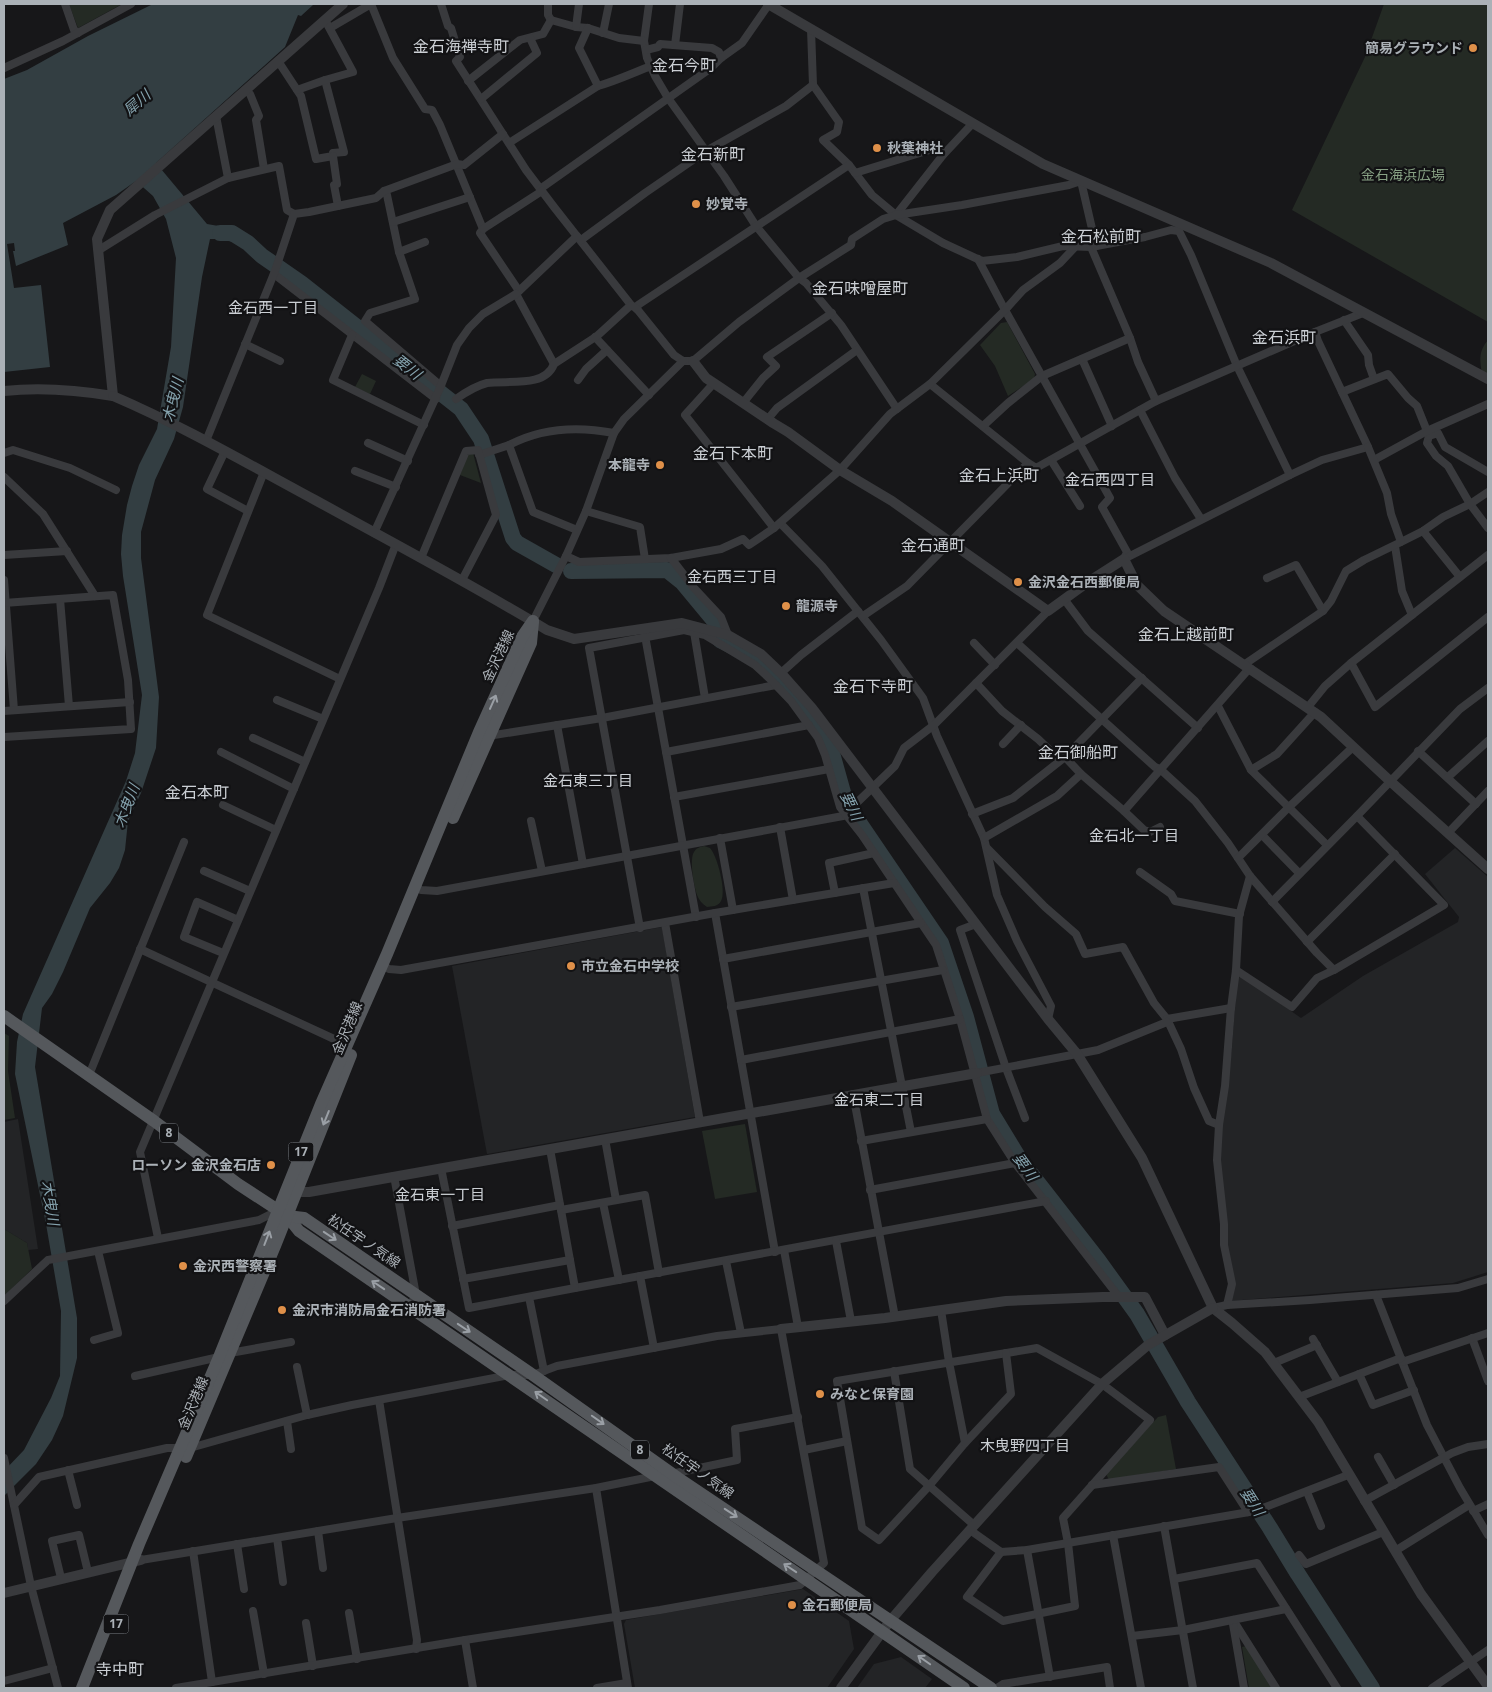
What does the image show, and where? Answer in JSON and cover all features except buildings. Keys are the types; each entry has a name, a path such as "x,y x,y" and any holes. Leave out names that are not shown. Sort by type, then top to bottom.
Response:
{"main road":[{"name":"金沢港線","path":"82,1688 224,1355 292,1189 355,1046 385,967 484,734 522,637 533,621"},
{"name":"金沢港線","path":"292,1189 321,1104 385,967"},
{"name":"松任宇ノ気線","path":"4,1016 282,1214 299,1231 807,1580 991,1688"},
{"name":"松任宇ノ気線","path":"282,1214 304,1218 416,1295 538,1373 672,1474 817,1571 964,1688"},
{"name":"金沢港線","path":"92,1688 137,1561"}],"street":[{"path":"65,4 74,30 78,33"},
{"path":"5,67 78,33 131,4"},
{"path":"327,24 343,4"},
{"path":"113,396 97,239 110,210 278,61 327,24 371,4 393,58 425,109 432,110 457,164 483,229"},
{"path":"441,4 460,57 456,61 503,134 541,190 674,355 688,361 706,378 767,420 788,432 840,470 892,501 1048,611"},
{"path":"548,4 548,15 551,20 576,27 588,28 619,38 644,41"},
{"path":"576,27 579,4"},
{"path":"603,33 609,4"},
{"path":"649,4 644,41 651,66 668,98 756,226 799,278 806,283 832,313 897,409"},
{"path":"675,45 680,4"},
{"path":"554,364 518,292 480,233 483,229 541,190 711,68 721,58 742,43 769,4 1043,164 1271,263 1488,379"},
{"path":"468,81 520,40 543,34 551,20"},
{"path":"297,90 353,72 327,24"},
{"path":"588,28 579,48 598,86"},
{"path":"811,29 813,85 838,122 837,132 823,140 849,164 872,195 896,215 943,243 982,261 1017,257 1063,246 1094,247 1171,230 1179,231 1237,366 1290,475"},
{"path":"481,99 537,53 530,38"},
{"path":"646,50 658,47 660,44 712,48 720,52 721,58"},
{"path":"278,61 301,96 316,159 333,156 333,153 344,152 325,80"},
{"path":"509,143 598,86 616,81 626,75 651,66"},
{"path":"374,533 441,387 457,345 469,328 483,314 518,292 579,238 706,151 786,106 813,85"},
{"path":"245,90 250,94 259,116 256,120 264,169"},
{"path":"216,116 228,178"},
{"path":"896,215 943,155 973,123"},
{"path":"98,250 155,215 228,178 279,166 287,210 294,214 308,212 376,198 384,191 457,164 464,165 503,134"},
{"path":"855,174 936,148 943,155"},
{"path":"333,156 337,184 334,185 338,206"},
{"path":"456,399 470,389 487,384 539,379 551,371 554,364 595,337 634,307 849,164"},
{"path":"533,621 578,530 614,433 624,419 688,361 799,278 851,245 852,239 883,219 896,215 1069,185 1081,181"},
{"path":"1081,181 1094,247 1138,362 1156,401"},
{"path":"384,191 387,195 399,252 416,299 370,312 365,321 441,387"},
{"path":"393,222 470,197"},
{"path":"206,441 275,272 294,214"},
{"path":"399,252 425,242"},
{"path":"566,556 579,562 672,558 721,549 743,539 749,545 777,525 840,470 890,414 930,384 1023,290 1060,263 1075,247"},
{"path":"978,259 1110,498 1102,507 1127,552 1124,559 1137,585 1164,611 1311,710 1488,869"},
{"path":"275,272 352,335 436,398"},
{"path":"743,403 763,378 776,366 767,357 832,313"},
{"path":"930,384 1036,468 1156,401 1363,313"},
{"path":"1344,320 1368,356 1374,379"},
{"path":"1315,332 1387,492 1398,544 1402,591 1412,615"},
{"path":"352,335 333,380 424,425"},
{"path":"595,337 649,395"},
{"path":"982,426 1042,376 1130,338"},
{"path":"245,344 280,361"},
{"path":"578,380 586,369 607,350"},
{"path":"767,420 777,408 857,350"},
{"path":"1082,359 1112,426"},
{"path":"1342,392 1388,374 1417,406 1428,434 1427,443 1436,456 1448,466 1470,504 1488,528"},
{"path":"714,383 685,415 777,525 822,566 861,614 917,690 984,838 998,894 1017,941 1051,1006 1048,1019"},
{"path":"4,391 30,388 90,392 113,396 155,414 462,580 547,630 574,639 682,623 728,635 761,654 782,673 812,708 1048,1019 1077,1054 1142,1158 1213,1308 1232,1322 1265,1352 1318,1422 1364,1502 1421,1594 1488,1686"},
{"path":"1374,460 1488,404"},
{"path":"1140,410 1175,478 1201,519"},
{"path":"479,455 510,445 537,433 560,429 595,429 614,433"},
{"path":"1428,434 1438,433 1445,447 1488,472"},
{"path":"368,443 408,461"},
{"path":"510,445 533,512 578,530"},
{"path":"418,888 437,891 780,826 843,816 895,766 904,748 934,725 1048,611 1064,599 1124,559 1201,519 1322,460 1368,447"},
{"path":"4,453 13,450 70,468 116,490"},
{"path":"421,558 466,451 478,450 496,515 462,580"},
{"path":"225,451 207,489 248,511"},
{"path":"1050,460 1080,506"},
{"path":"782,673 802,655 861,614 907,586 1028,463"},
{"path":"356,471 396,487"},
{"path":"264,472 207,615 340,679"},
{"path":"4,477 43,514 95,596"},
{"path":"1124,811 1218,706 1247,671 1248,666 1275,643 1304,626 1323,611 1331,601 1346,571 1423,531 1488,492"},
{"path":"586,511 640,527 645,559"},
{"path":"1423,531 1460,577"},
{"path":"158,1238 140,1152 396,544"},
{"path":"4,555 67,551"},
{"path":"1251,770 1277,754 1311,710 1325,686 1351,663 1488,555"},
{"path":"672,558 694,588 721,617 728,635"},
{"path":"1267,578 1296,565 1323,611"},
{"path":"4,580 14,710"},
{"path":"4,737 132,729 128,680 113,595 5,603"},
{"path":"60,599 69,706"},
{"path":"1064,599 1088,631 1198,728"},
{"path":"1351,663 1375,707 1488,617"},
{"path":"640,928 589,648 684,630 705,636 755,665 791,701 818,738 840,807 874,853 936,945 978,1073 987,1119 1015,1163 1123,1297"},
{"path":"694,632 705,698"},
{"path":"646,636 657,707 696,917"},
{"path":"974,643 995,664"},
{"path":"1017,643 1195,801 1250,876 1334,970"},
{"path":"972,814 1013,798 1063,759 1142,678"},
{"path":"976,683 1002,711 1063,759 1144,830 1150,832 1160,827"},
{"path":"484,734 602,718 776,686"},
{"path":"1272,902 1460,709 1488,688"},
{"path":"277,700 323,719"},
{"path":"4,711 130,702"},
{"path":"1218,706 1251,770 1327,845"},
{"path":"557,725 583,864"},
{"path":"1003,744 1021,725"},
{"path":"666,752 808,726"},
{"path":"253,738 305,762"},
{"path":"1448,777 1488,741"},
{"path":"1238,858 1353,747"},
{"path":"1418,751 1476,804"},
{"path":"221,752 294,788"},
{"path":"674,797 829,769"},
{"path":"984,838 1057,796 1080,774"},
{"path":"1448,833 1488,791"},
{"path":"223,805 276,830"},
{"path":"1236,970 1292,1007 1317,978 1334,970 1444,905 1357,816"},
{"path":"531,821 542,871"},
{"path":"780,826 793,900"},
{"path":"1262,835 1299,873"},
{"path":"720,838 733,910"},
{"path":"89,1075 184,842"},
{"path":"987,848 1045,907 1076,934 1085,954 1124,947 1154,1003 1167,1020 1181,1049 1194,1088 1209,1121 1219,1125"},
{"path":"835,893 829,862 874,853"},
{"path":"1307,942 1395,854"},
{"path":"204,871 250,891"},
{"path":"1140,872 1171,894 1175,901 1240,914"},
{"path":"1228,1305 1232,1284 1224,1246 1224,1224 1217,1160 1240,914 1250,876"},
{"path":"385,967 401,970 714,913 894,883"},
{"path":"863,888 911,1132"},
{"path":"224,954 184,936 197,902 238,920"},
{"path":"714,913 775,1252"},
{"path":"665,923 700,1122"},
{"path":"723,959 921,923"},
{"path":"976,924 960,930 1006,1068 1026,1118"},
{"path":"140,948 347,1045"},
{"path":"731,1007 943,970"},
{"path":"292,1189 309,1192 1006,1068 1098,1050 1167,1020 1231,1008"},
{"path":"741,1060 960,1018"},
{"path":"853,1094 895,1317"},
{"path":"862,1141 987,1119"},
{"path":"605,1139 616,1200"},
{"path":"550,1149 575,1288"},
{"path":"870,1190 1015,1163"},
{"path":"441,1168 469,1308 1046,1201"},
{"path":"394,1176 416,1295 410,1306"},
{"path":"452,1226 560,1207 603,1203 645,1195 659,1273"},
{"path":"603,1203 619,1280"},
{"path":"4,1301 48,1260 282,1214"},
{"path":"836,1241 851,1321"},
{"path":"784,1250 798,1327"},
{"path":"94,1340 118,1334 98,1251"},
{"path":"463,1279 570,1260"},
{"path":"726,1261 741,1333"},
{"path":"640,1276 654,1348"},
{"path":"841,1688 886,1626 972,1528 1102,1384 1148,1345 1213,1308 1228,1305 1458,1288 1488,1279"},
{"path":"1376,1295 1427,1425 1471,1508 1488,1535"},
{"path":"529,1297 538,1373"},
{"path":"14,1505 39,1477 68,1470 160,1450 185,1447 307,1415 379,1400 510,1375 538,1373 557,1366 741,1333 895,1317 1006,1302 1145,1297 1162,1337"},
{"path":"941,1310 965,1443"},
{"path":"176,1688 660,1610 800,1585 824,1563 781,1329"},
{"path":"1299,1397 1359,1374 1488,1333"},
{"path":"1472,1338 1488,1381"},
{"path":"135,1376 224,1355 291,1342"},
{"path":"1274,1363 1315,1342 1338,1382"},
{"path":"1001,1552 967,1597 1003,1621 1075,1606 1068,1543 1063,1518 1150,1420 1102,1384 1037,1348 1006,1352 837,1381 862,1528 879,1540 1011,1394 1006,1352"},
{"path":"297,1367 307,1415"},
{"path":"894,1371 910,1468 972,1528 1001,1552 1027,1550 1255,1511 1348,1475"},
{"path":"1359,1374 1373,1405 1414,1390"},
{"path":"379,1400 418,1640 416,1649"},
{"path":"4,1593 137,1561 192,1551 596,1488 737,1460 735,1429 798,1417"},
{"path":"287,1421 291,1449"},
{"path":"804,1450 847,1441"},
{"path":"1364,1502 1452,1452 1488,1444"},
{"path":"1378,1457 1394,1485"},
{"path":"4,1458 31,1586 58,1688"},
{"path":"1092,1486 1219,1467 1255,1511"},
{"path":"68,1470 76,1505"},
{"path":"596,1488 628,1686 597,1688"},
{"path":"1307,1492 1321,1526"},
{"path":"1395,1551 1471,1508 1488,1504"},
{"path":"1164,1526 1193,1688"},
{"path":"318,1531 323,1568"},
{"path":"1299,1555 1306,1564 1383,1532"},
{"path":"62,1578 52,1541 79,1534 88,1572"},
{"path":"1114,1535 1141,1688"},
{"path":"277,1538 283,1582"},
{"path":"237,1544 244,1589"},
{"path":"1027,1550 1050,1677"},
{"path":"192,1551 212,1682"},
{"path":"1174,1579 1257,1563 1337,1688"},
{"path":"1132,1636 1183,1630 1286,1609"},
{"path":"253,1611 264,1674"},
{"path":"349,1613 357,1659"},
{"path":"1233,1620 1244,1688"},
{"path":"1233,1620 1276,1688"},
{"path":"306,1623 313,1666"},
{"path":"465,1640 473,1688"},
{"path":"1432,1688 1488,1650"},
{"path":"997,1688 1003,1684 1107,1667 1110,1688"},
{"path":"4,1681 52,1668"}],"shaded area":[{"path":"1455,848 1488,877 1488,1272 1453,1283 1230,1301 1220,1161 1221,1126 1232,1047 1237,979 1241,976 1301,1018 1363,976 1458,922 1459,917 1425,874"},
{"path":"662,927 695,1117 487,1154 452,966"},
{"path":"18,1119 38,1249 28,1250 27,1243 4,1229 4,1122"},
{"path":"803,1589 849,1621 854,1649 827,1688 635,1688 624,1624 626,1620"},
{"path":"901,1657 932,1679 925,1688 857,1688 874,1664"}],"green space":[{"path":"69,4 122,4 78,28"},
{"name":"金石海浜広場","path":"1384,4 1488,4 1488,322 1292,210 1365,57"},
{"path":"1007,322 1035,374 1034,379 1008,396 995,366 980,345 1001,323"},
{"path":"1488,340 1488,377 1482,374 1480,360 1481,352"},
{"path":"362,374 376,381 370,394 355,387"},
{"path":"473,453 481,483 460,475 468,454"},
{"path":"704,846 710,848 716,858 723,890 720,903 707,907 697,895 692,866 694,852"},
{"path":"4,1033 9,1036 8,1071 15,1118 4,1120"},
{"path":"745,1124 757,1192 715,1199 702,1131"},
{"path":"4,1229 27,1243 32,1269 4,1296"},
{"path":"1166,1415 1176,1469 1109,1480 1106,1474 1158,1417"},
{"path":"1246,1646 1272,1688 1249,1688 1242,1647"}],"water":[{"path":"153,4 326,4 313,5 301,16 298,15 285,47 156,163 207,224 236,229 243,235 233,242 210,239 202,277 183,407 174,439 155,480 141,532 141,558 159,697 156,748 141,793 128,821 125,850 119,868 110,883 90,908 63,972 52,994 42,1008 35,1067 77,1318 77,1358 63,1416 52,1440 36,1464 4,1496 4,1471 24,1450 51,1398 60,1376 61,1311 46,1224 15,1074 17,1042 23,1014 126,781 135,753 142,695 123,576 122,535 132,486 139,465 157,429 171,347 176,258 166,219 153,196 136,181 116,195 63,223 68,245 16,266 13,251 15,251 14,243 7,244 14,288 41,285 50,367 4,372 4,79 27,70 88,36"}],"waterway":[{"name":"要川","path":"220,233 232,233 248,243 262,256 301,283 461,409 481,439 513,538 517,543 556,565"},
{"name":"要川","path":"571,571 667,570 682,582 716,623"},
{"name":"要川","path":"719,637 720,640 756,658 776,674 811,717 830,746 844,796 854,815 941,943 966,1017 992,1114 1020,1160 1098,1260 1137,1314 1188,1402 1372,1688"}],"place":[{"name":"簡易グラウンド","path":"1473,48"},
{"name":"秋葉神社","path":"877,148"},
{"name":"妙覚寺","path":"696,204"},
{"name":"本龍寺","path":"660,465"},
{"name":"金沢金石西郵便局","path":"1018,582"},
{"name":"龍源寺","path":"786,606"},
{"name":"市立金石中学校","path":"571,966"},
{"name":"ローソン 金沢金石店","path":"271,1165"},
{"name":"金沢西警察署","path":"183,1266"},
{"name":"金沢市消防局金石消防署","path":"282,1310"},
{"name":"みなと保育園","path":"820,1394"},
{"name":"金石郵便局","path":"792,1605"}],"district":[{"name":"金石海禅寺町","path":"461,46"},
{"name":"金石今町","path":"684,65"},
{"name":"金石新町","path":"713,154"},
{"name":"金石松前町","path":"1101,236"},
{"name":"金石味噌屋町","path":"860,288"},
{"name":"金石西一丁目","path":"273,308"},
{"name":"金石浜町","path":"1284,337"},
{"name":"金石下本町","path":"733,453"},
{"name":"金石上浜町","path":"999,475"},
{"name":"金石西四丁目","path":"1110,480"},
{"name":"金石通町","path":"933,545"},
{"name":"金石西三丁目","path":"732,577"},
{"name":"金石上越前町","path":"1186,634"},
{"name":"金石下寺町","path":"873,686"},
{"name":"金石御船町","path":"1078,752"},
{"name":"金石東三丁目","path":"588,781"},
{"name":"金石本町","path":"197,792"},
{"name":"金石北一丁目","path":"1134,836"},
{"name":"金石東二丁目","path":"879,1100"},
{"name":"金石東一丁目","path":"440,1195"},
{"name":"木曳野四丁目","path":"1025,1446"},
{"name":"寺中町","path":"120,1669"}],"water label":[{"name":"犀川","path":"137,103"},
{"name":"木曳川","path":"173,400"},
{"name":"木曳川","path":"127,806"},
{"name":"木曳川","path":"50,1203"}]}
